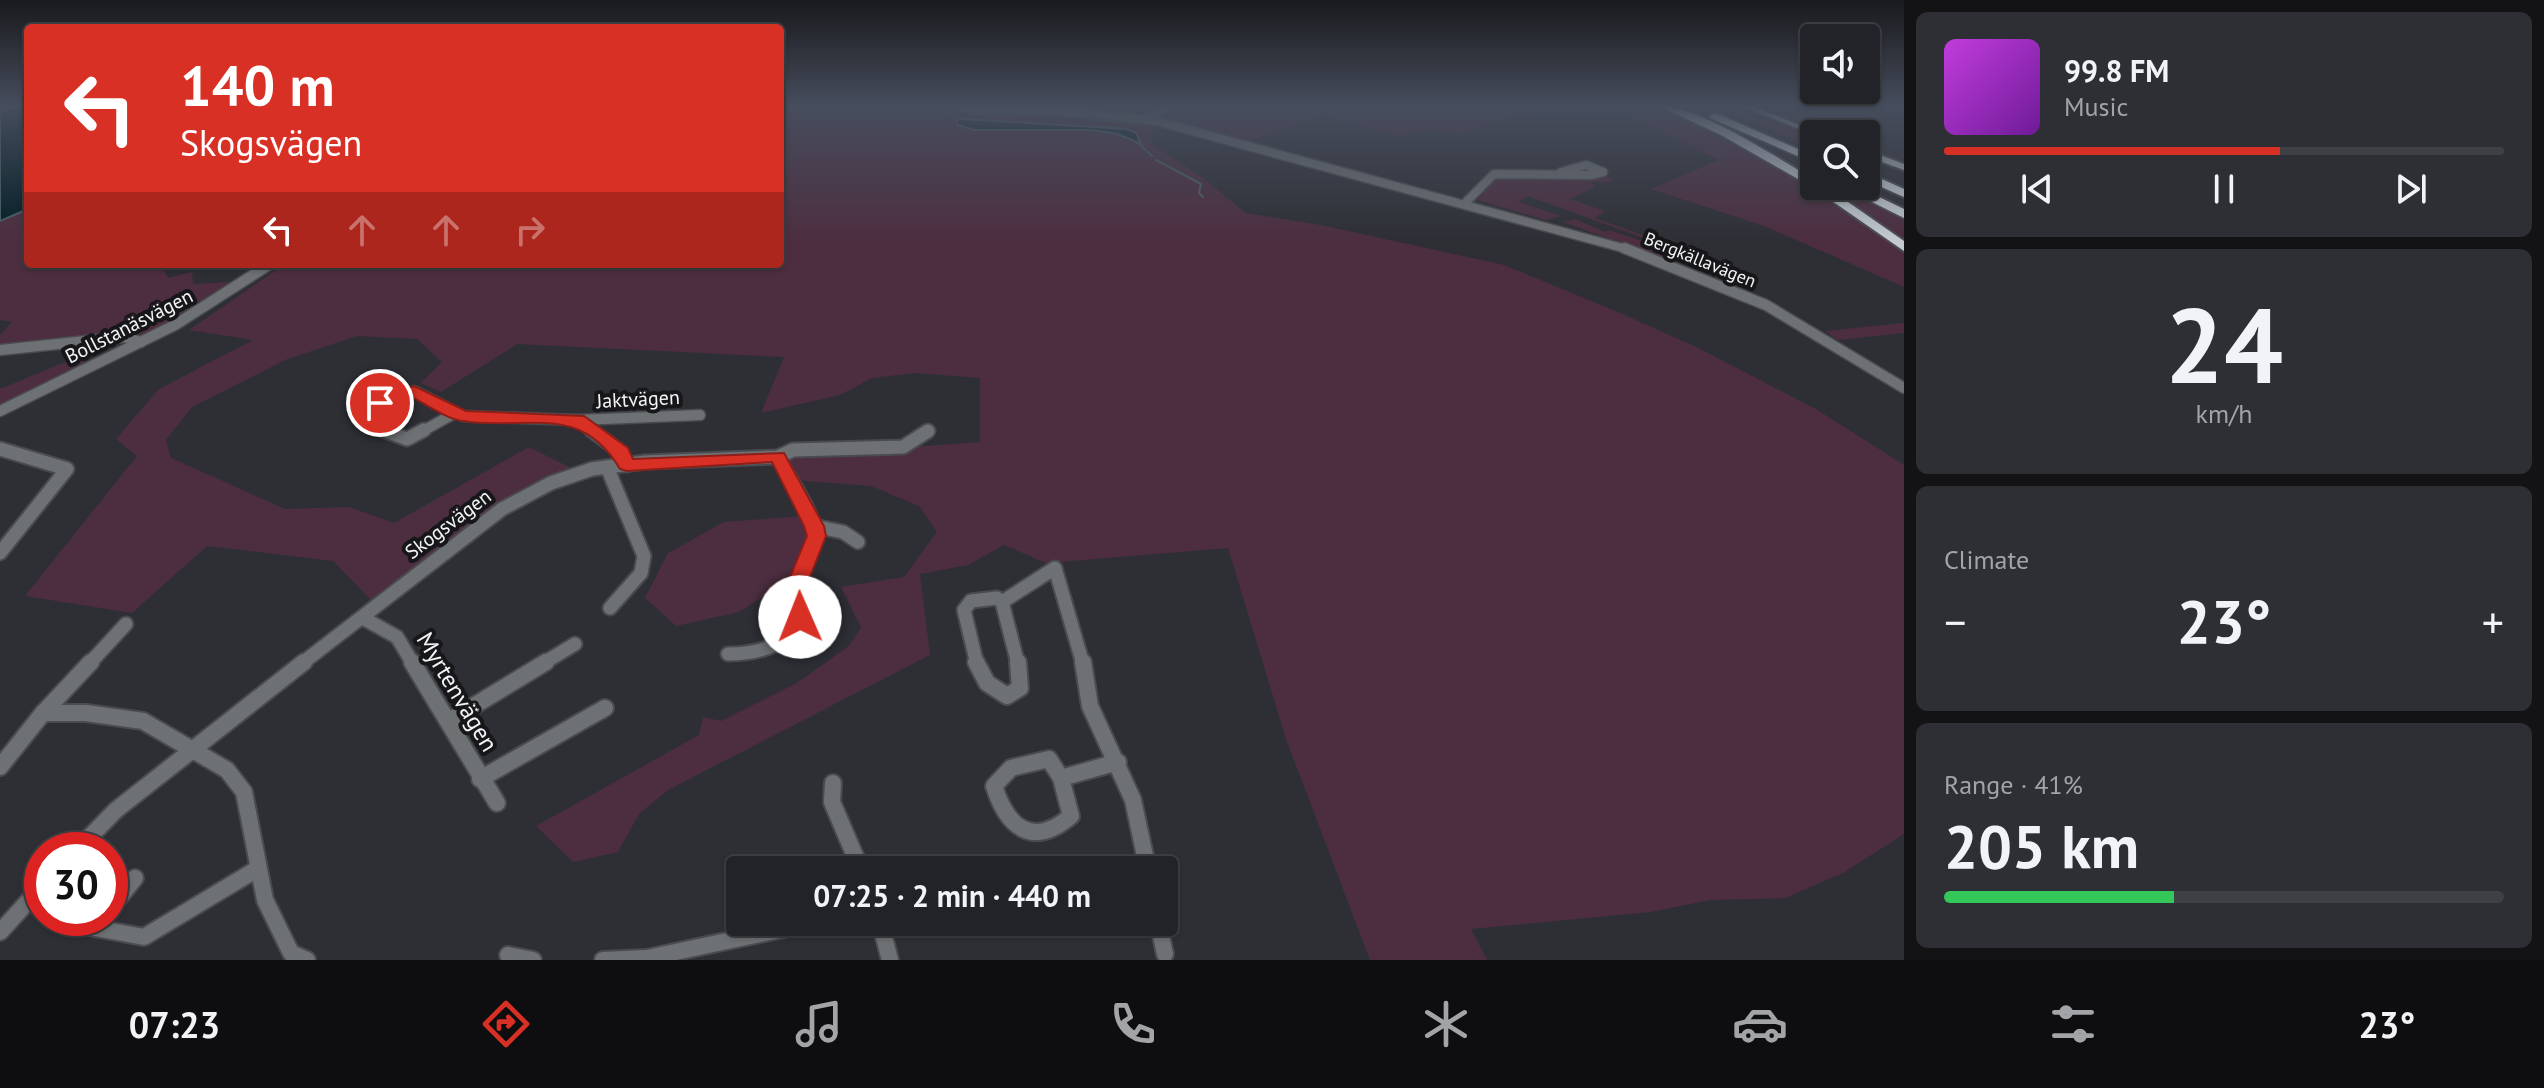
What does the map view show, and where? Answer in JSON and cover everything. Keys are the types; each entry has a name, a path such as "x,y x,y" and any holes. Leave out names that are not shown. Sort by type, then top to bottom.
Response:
{"highway":[{"path":"1758,152 1800,176"},
{"path":"1774,152 1800,164"},
{"path":"1880,182 1904,193"},
{"path":"1880,192 1904,203"},
{"path":"1837,200 1904,247"},
{"path":"1875,200 1904,214"}],"main road":[{"path":"1880,158 1904,167"}],"street":[{"name":"Bergkällavägen","path":"1271,152 1592,236 1723,285 1794,319 1904,388"},
{"path":"1466,202 1494,174 1596,175 1603,172 1594,166 1582,165 1555,174"},
{"name":"Bollstanäsvägen","path":"0,411 205,308 264,268"},
{"path":"0,350 124,337 141,342"},
{"name":"Jaktvägen","path":"455,413 407,439 398,438 360,417 396,395 414,391 463,416 578,420 700,415"},
{"name":"Jaktvägen","path":"578,420 621,452 627,465"},
{"name":"Skogsvägen","path":"95,832 116,810 192,748 502,509 542,486 571,475 607,467 778,457 793,450 903,447 928,431"},
{"path":"0,449 67,469 0,553"},
{"path":"728,654 747,656 770,648 788,635 800,617 800,577 814,545 814,526 778,457"},
{"path":"607,467 644,556 641,573 610,608"},
{"path":"814,526 835,528 851,534 858,542"},
{"path":"1002,602 1055,568 1082,658 1090,706 1133,800 1145,856"},
{"path":"997,598 1002,602 1021,674 1020,688 1007,696 991,692 981,679 964,610 971,601 997,598"},
{"name":"Myrtenvägen","path":"363,618 397,637 497,803"},
{"path":"0,767 43,713 126,624"},
{"path":"449,721 575,644"},
{"path":"480,779 605,708"},
{"path":"43,713 86,713 143,721 227,770 244,792 265,900 291,953 307,960"},
{"path":"1049,759 1061,778 1071,816 1060,827 1041,832 1019,829 1004,814 994,786 1003,770 1016,762 1049,759"},
{"path":"1061,778 1118,762"},
{"path":"833,783 832,802 855,856"},
{"path":"128,932 144,937 257,869"},
{"path":"128,887 135,878"},
{"path":"0,932 24,906"},
{"path":"603,960 647,958 750,936"},
{"path":"884,936 890,960"},
{"path":"1161,936 1165,954"},
{"path":"508,955 533,960"}],"shaded area":[{"path":"784,152 1164,152 1203,178 1246,213 1321,225 1504,265 1625,315 1698,348 1816,409 1904,465 1904,834 1843,873 1785,898 1710,900 1651,912 1471,929 1487,960 1370,960 1286,739 1228,548 1046,563 1004,545 968,565 920,574 930,655 668,790 639,814 618,852 573,862 536,826 699,735 703,717 721,721 797,683 850,645 861,627 841,587 904,577 937,532 919,506 871,486 794,480 786,456 980,442 980,378 915,373 872,378 840,395 761,413 784,357 517,344 441,392 421,383 442,362 417,339 357,336 285,360 192,407 166,440 171,458 285,509 349,507 394,523 529,447 575,470 541,482 372,601 333,561 207,546 132,613 25,596 137,456 116,439 159,389 253,340 189,330 279,268 784,268"},
{"path":"1703,152 1750,152 1800,180 1800,200 1828,200 1904,253 1904,287 1764,226 1651,189 1719,160"},
{"path":"1608,176 1614,182 1589,182 1596,186 1570,199 1605,211 1595,218 1685,250 1682,252 1528,196 1519,202 1561,216 1545,220 1477,200 1497,177"},
{"path":"1843,200 1864,200 1904,220 1904,242"},
{"path":"24,211 24,268 163,268 168,278 192,272 193,284 233,282 200,306 145,336 129,333 0,346 0,335 12,322 0,320 0,221"},
{"path":"1575,219 1605,232 1609,230 1679,253 1673,257 1678,259 1665,259 1563,222"},
{"path":"1904,323 1904,333 1838,340 1825,331"},
{"path":"87,353 83,364 0,405 0,389"},
{"path":"804,516 811,540 794,584 793,600 761,598 739,612 676,626 645,598 668,553 724,522"}],"water":[{"path":"0,152 24,152 24,211 0,221"}],"waterway":[{"path":"1148,152 1152,156"},
{"path":"1156,160 1201,184 1199,193 1203,197"}],"route":[{"path":"380,403 414,391 463,416 578,420 621,452 627,465 778,457 814,526 816,536 800,577 800,617"}]}
